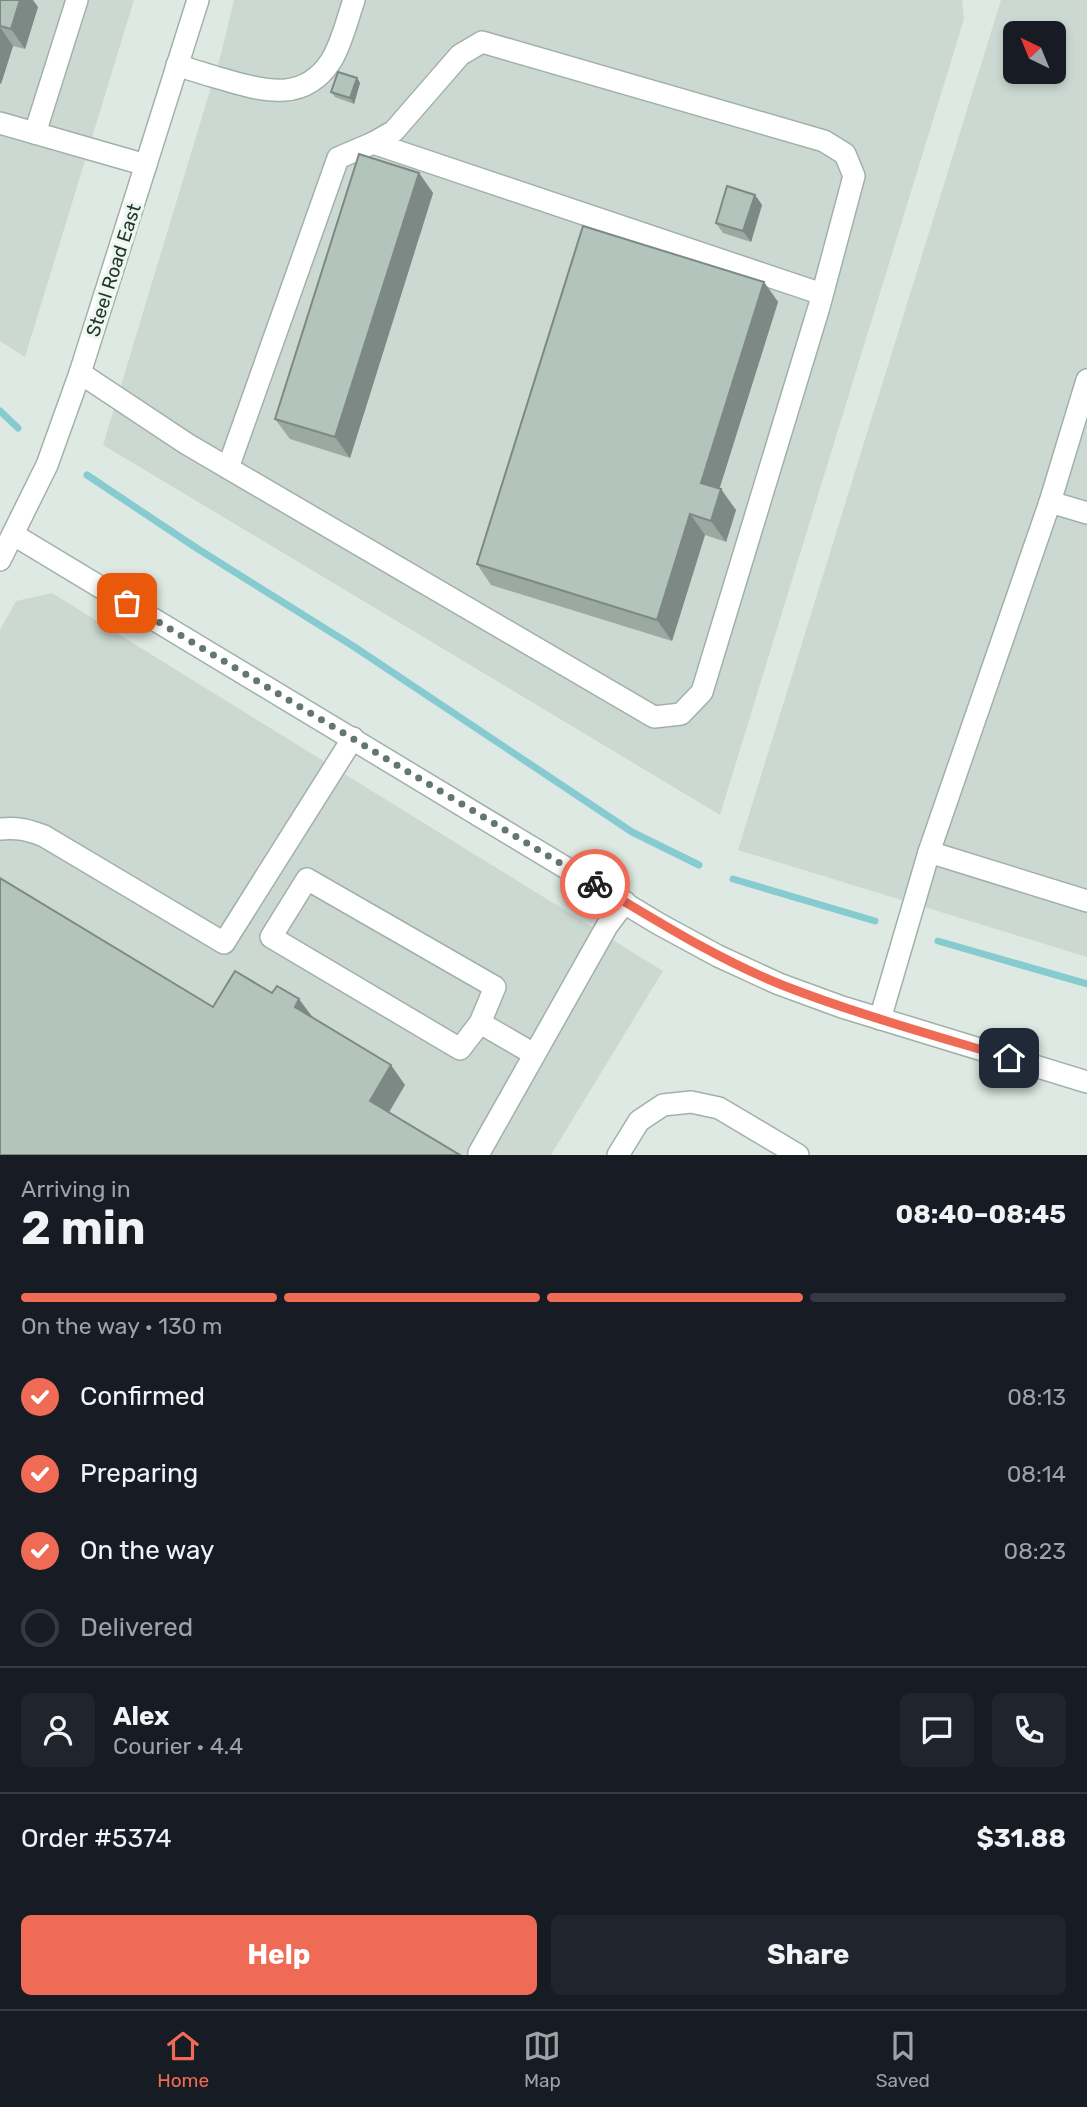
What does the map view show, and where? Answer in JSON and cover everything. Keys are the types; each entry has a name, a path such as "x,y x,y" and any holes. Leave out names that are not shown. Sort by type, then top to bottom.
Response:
{"street":[{"path":"35,133 76,0"},
{"name":"Steel Road East","path":"0,560 47,465 80,373 198,0"},
{"path":"177,65 260,90 279,91 300,87 314,79 331,61 354,0"},
{"path":"80,373 187,444 228,468 654,717 681,714 702,692 822,294 854,176 845,154 824,141 482,42 460,55 394,131 338,158 228,468"},
{"path":"0,122 146,165"},
{"path":"373,143 822,294"},
{"path":"880,1019 929,852 1050,502 1087,380"},
{"path":"1050,502 1087,513"},
{"path":"14,535 690,941 779,984 880,1019 1087,1082"},
{"path":"0,829 27,830 44,836 224,943 353,738"},
{"path":"929,852 1087,901"},
{"path":"307,879 495,987 480,1023 460,1049 271,937 307,879"},
{"path":"479,1153 607,926 625,902"},
{"path":"480,1023 534,1054"},
{"path":"618,1155 639,1121 663,1105 691,1102 719,1108 798,1155"}],"shaded area":[{"path":"0,0 134,0 25,357 0,341"},
{"path":"234,0 962,0 964,19 720,815 103,445 221,54"},
{"path":"1001,0 1087,0 1087,957 738,850"},
{"path":"52,593 663,971 551,1155 0,1155 0,630 16,601"}],"building":[{"path":"0,0 20,0 11,29 0,26"},
{"path":"338,72 357,78 350,98 331,92"},
{"path":"359,154 419,173 335,437 275,419"},
{"path":"727,186 755,195 743,231 716,223"},
{"path":"583,226 764,282 701,483 721,489 711,521 690,514 657,620 477,564"},
{"path":"0,878 213,1007 235,971 272,993 277,986 299,999 295,1007 391,1065 370,1101 460,1155 0,1155"}],"waterway":[{"path":"0,411 18,428"},
{"path":"87,475 198,549 353,646 632,832 699,865"},
{"path":"733,879 875,921"},
{"path":"938,941 1087,984"}],"way so far":[{"path":"127,603 595,884"}],"route":[{"path":"595,884 675,933 779,984 842,1007 1009,1058"}]}
